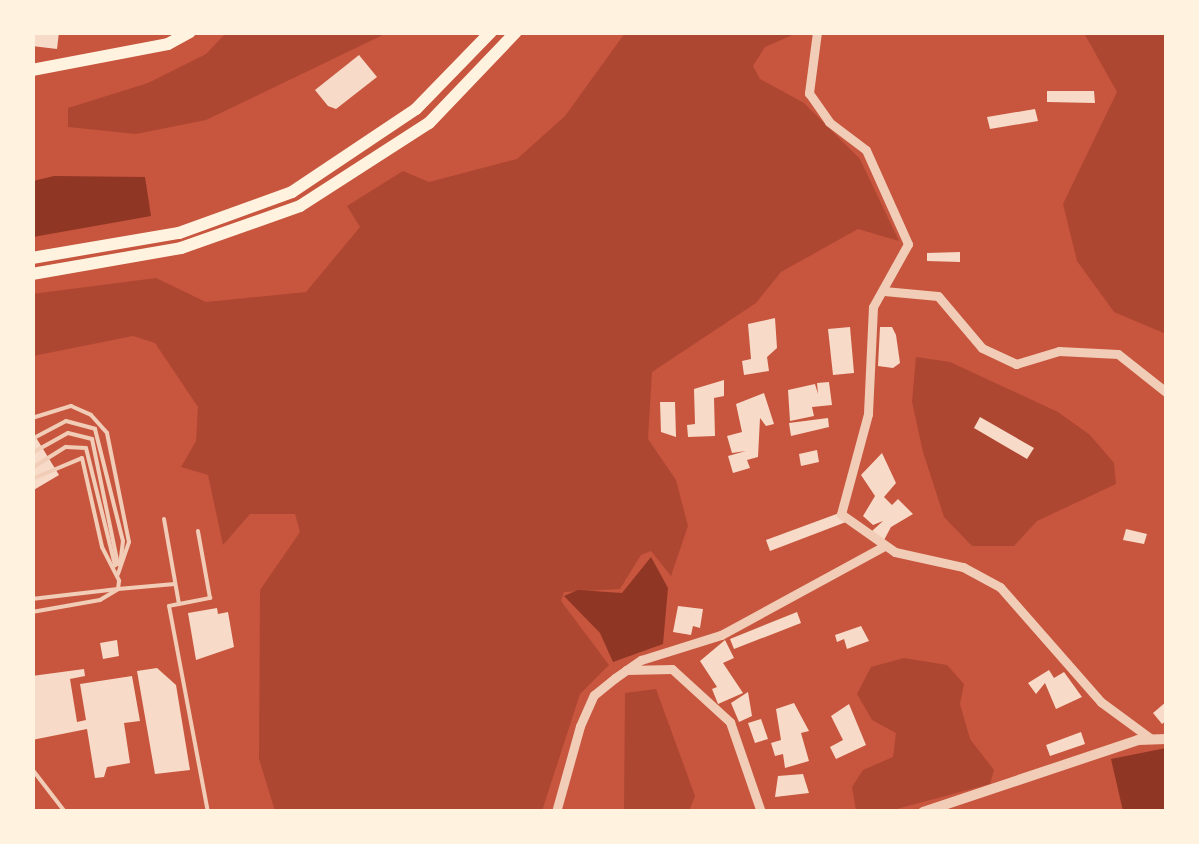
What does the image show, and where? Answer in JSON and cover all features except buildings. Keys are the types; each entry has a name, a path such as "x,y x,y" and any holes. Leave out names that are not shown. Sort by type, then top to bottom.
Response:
{"main road":[{"path":"32,70 168,44 190,32"},
{"path":"32,258 179,233 292,192 416,109 491,32"},
{"path":"32,274 181,248 239,232 314,199 429,122 516,32"}],"street":[{"path":"817,32 809,92 829,122 866,150 908,244 873,307 868,414 841,514 884,546 963,567 1000,587 1101,702 1150,738"},
{"path":"884,291 938,296 982,348 1016,364 1059,350 1118,354 1166,392"},
{"path":"556,812 594,696 626,670 722,635 884,546"},
{"path":"626,670 672,669 730,722 761,812"},
{"path":"923,812 1150,738 1166,739"}],"lane":[{"path":"32,418 71,406 91,415 107,434 129,542 118,574"},
{"path":"32,439 76,420 101,439 122,542 118,589"},
{"path":"32,453 68,433 92,439 118,574"},
{"path":"32,468 66,447 86,448 118,574"},
{"path":"32,479 82,458 102,548 118,574"},
{"path":"164,518 179,604"},
{"path":"198,530 210,598 169,606 208,812"},
{"path":"32,600 176,584"},
{"path":"32,612 100,600 118,589"},
{"path":"32,769 66,812"}],"shaded area":[{"path":"226,33 387,33 206,120 136,134 68,127 68,108 148,83 206,54"},
{"path":"625,33 797,33 765,47 753,66 760,79 804,103 860,159 899,241 858,229 781,272 756,303 652,372 648,439 676,480 688,526 671,576 651,551 641,555 620,589 564,592 561,601 609,665 580,694 542,811 275,811 259,759 260,590 300,532 295,514 250,514 223,545 208,475 181,467 196,441 198,407 155,343 133,336 33,356 32,294 156,278 206,302 306,292 360,227 347,206 403,171 429,182 517,159 565,116"},
{"path":"1084,33 1166,33 1166,334 1114,312 1077,261 1063,204 1117,92"},
{"path":"54,176 145,177 151,216 33,237 33,181"},
{"path":"916,357 950,362 1058,412 1090,435 1114,463 1116,484 1037,521 1014,546 972,546 944,517 923,452 912,402"},
{"path":"651,557 668,588 663,644 613,662 600,633 564,596 578,590 622,593"},
{"path":"904,658 947,665 964,684 960,704 970,739 994,770 990,784 889,811 856,811 852,787 863,770 893,757 896,733 872,720 857,694 871,667"},
{"path":"656,689 695,796 689,811 624,811 625,693"},
{"path":"1166,748 1166,811 1123,811 1111,759"}]}
